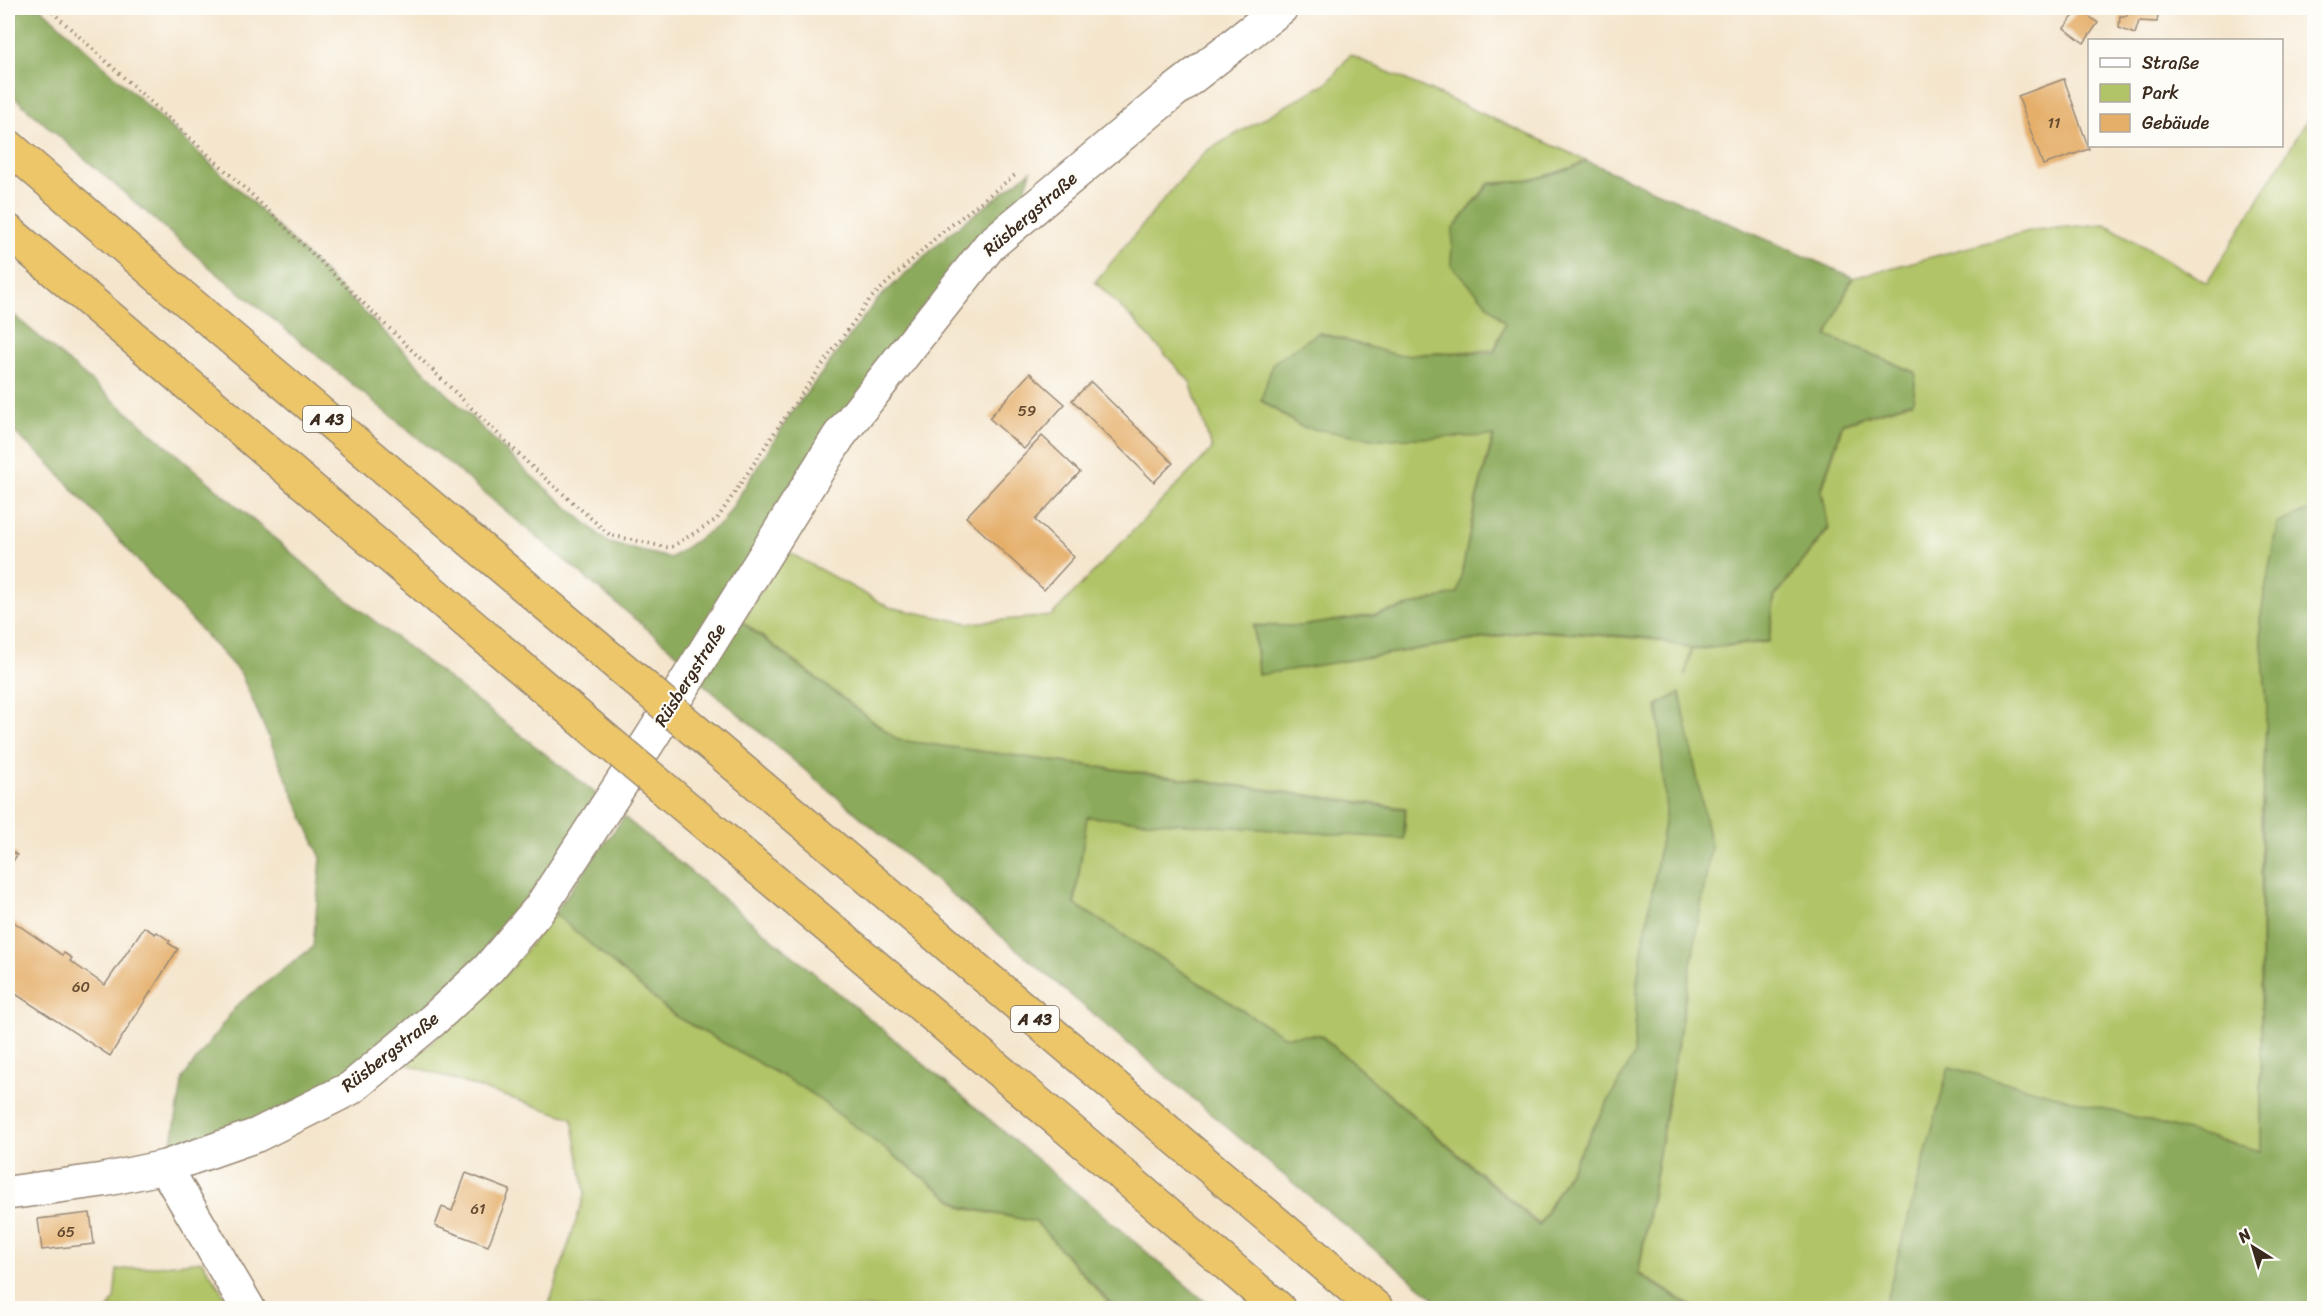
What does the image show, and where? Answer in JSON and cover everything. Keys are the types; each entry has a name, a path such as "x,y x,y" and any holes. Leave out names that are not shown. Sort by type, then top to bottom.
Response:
{"highway":[{"name":"A 43","path":"8,146 215,325 1376,1308"},
{"path":"8,231 662,788 1278,1308"}],"street":[{"name":"Rüsbergstraße","path":"8,1193 103,1180 165,1167 257,1135 351,1088 433,1020 488,969 540,908 651,738 839,436 990,245 1173,92 1281,8"},
{"path":"165,1167 248,1308"}],"path":[{"path":"48,8 251,194 530,465 610,535 670,548 717,519 783,420 870,299 940,234 1019,171"}],"green space":[{"path":"8,8 41,8 250,200 528,473 609,543 670,558 723,522 790,415 876,301 950,233 1031,171 1021,204 683,659 214,271 8,92"},
{"path":"1350,55 1586,160 1570,168 1527,181 1489,183 1453,229 1451,265 1505,323 1494,350 1397,355 1319,332 1273,363 1261,401 1301,427 1378,439 1493,436 1475,503 1458,593 1377,614 1301,626 1253,625 1258,675 1533,631 1651,639 1691,649 1685,676 1692,650 1769,642 1775,597 1829,529 1822,490 1843,424 1913,402 1916,372 1826,336 1853,278 2033,230 2105,224 2207,283 2314,109 2314,508 2277,524 2260,620 2267,705 2261,819 2261,1151 1949,1067 1884,1308 1695,1308 1639,1273 1711,848 1680,693 1657,705 1666,810 1638,974 1634,1055 1539,1224 1321,1035 1283,1036 1075,904 1087,817 1404,839 1406,808 898,740 742,621 786,551 889,607 968,623 1051,616 1212,449 1190,382 1134,320 1095,282 1206,151 1328,82"},
{"path":"1587,161 1852,277 1827,336 1916,373 1913,401 1842,423 1821,490 1828,528 1774,597 1769,641 1692,649 1650,638 1532,630 1259,675 1254,626 1301,626 1377,615 1458,593 1476,501 1494,436 1378,439 1302,427 1261,400 1273,363 1318,333 1397,355 1495,352 1505,323 1451,265 1453,229 1490,184 1539,178"},
{"path":"8,310 336,591 599,796 522,906 474,964 345,1078 250,1123 171,1148 183,1078 237,1005 313,947 321,858 241,674 47,461 8,427"},
{"path":"2314,508 2314,1308 1884,1308 1949,1067 2261,1151 2262,820 2267,705 2260,620 2277,524"},
{"path":"741,622 898,740 1405,809 1404,839 1087,817 1074,904 1283,1036 1320,1035 1539,1226 1634,1055 1638,974 1666,811 1658,705 1680,693 1711,847 1638,1274 1693,1308 1446,1308 1275,1168 701,682"},
{"path":"624,817 882,1029 1213,1308 1115,1308 1036,1222 963,1207 805,1089 674,1015 554,913"},
{"path":"555,914 674,1016 804,1088 963,1208 1036,1222 1110,1305 1109,1308 548,1308 585,1193 572,1118 406,1064 509,971"},
{"path":"202,1261 233,1308 108,1308 114,1300 117,1270"}],"building":[{"path":"2127,8 2159,8 2157,22 2139,21 2135,34 2119,28 2120,16 2127,16"},
{"path":"2079,9 2098,23 2084,43 2064,28"},
{"path":"2064,79 2089,149 2043,165 2018,96"},
{"path":"1030,373 1065,404 1024,449 989,418"},
{"path":"1091,382 1173,463 1154,482 1072,400"},
{"path":"1042,436 1080,472 1035,520 1074,557 1044,590 966,517"},
{"path":"8,849 17,855 8,869"},
{"path":"8,918 62,955 64,953 72,958 70,961 105,985 144,927 155,934 157,932 178,949 110,1056 8,989"},
{"path":"466,1173 510,1190 488,1246 435,1226 442,1207 452,1211"},
{"path":"90,1213 94,1244 42,1250 38,1219"}]}
